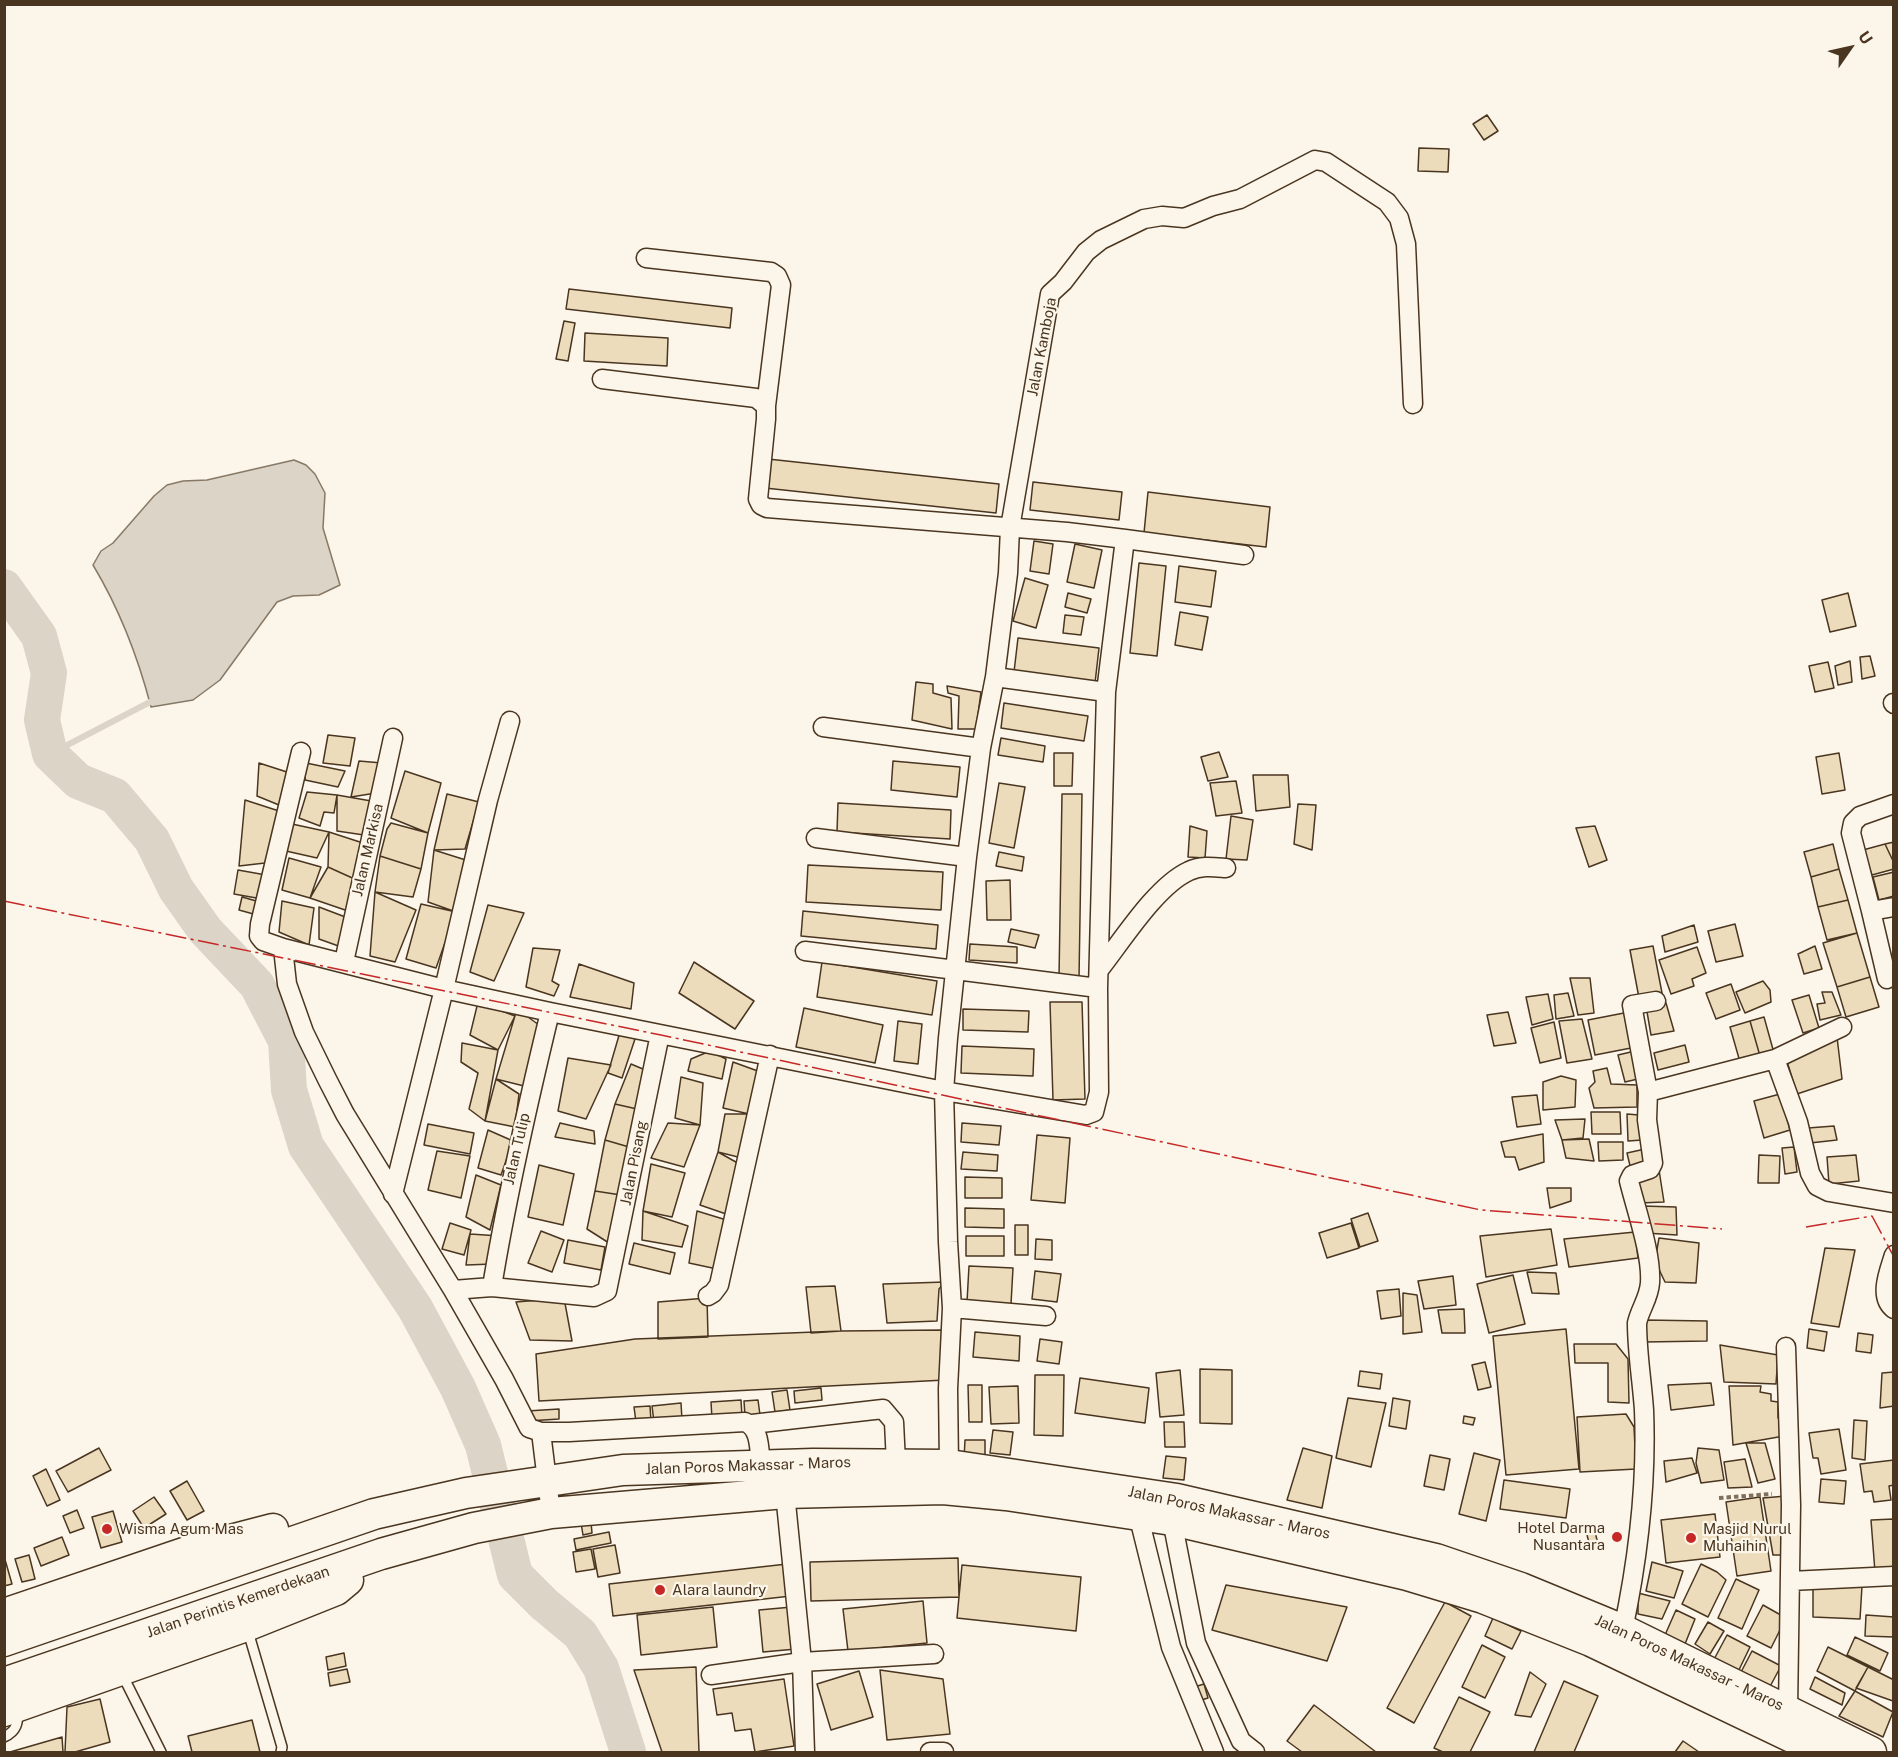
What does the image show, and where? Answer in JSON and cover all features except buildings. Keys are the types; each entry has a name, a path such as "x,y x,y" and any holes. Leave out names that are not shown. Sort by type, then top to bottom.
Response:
{"highway":[{"name":"Jalan Poros Makassar - Maros","path":"374,1514 466,1492 623,1470 896,1463 949,1465 1177,1499 1436,1559 1521,1588 1623,1630 1871,1752"},
{"name":"Jalan Poros Makassar - Maros","path":"474,1528 551,1513 785,1493 943,1489 1006,1495 1138,1514 1407,1575 1483,1598 1591,1641 1819,1752"},
{"path":"4,1614 196,1549 315,1519 374,1514"},
{"path":"4,1641 374,1514"},
{"name":"Jalan Perintis Kemerdekaan","path":"9,1700 381,1554 474,1528"},
{"path":"9,1700 121,1671 246,1626 336,1590 381,1554"}],"street":[{"name":"Jalan Kamboja","path":"1010,528 1050,294 1063,282 1086,252 1101,240 1144,219 1162,216 1184,218 1213,206 1239,200 1315,160 1326,162 1387,202 1399,218 1407,244 1413,404"},
{"path":"646,258 771,272 777,276 781,285 766,406 758,499 767,508 1125,539 1244,555"},
{"path":"602,379 756,398 766,406"},
{"path":"949,1465 948,1389 952,1308 944,1091 967,857 981,748 995,678 1008,573 1010,528"},
{"path":"301,752 259,931 263,941 444,989 550,1012 944,1091 1086,1115 1094,1112 1099,1092 1099,979 1106,692 1125,539"},
{"path":"995,678 1106,692"},
{"path":"393,1194 488,800 510,721"},
{"path":"823,727 981,748"},
{"name":"Jalan Markisa","path":"344,962 393,738"},
{"path":"1887,979 1851,833 1853,823 1860,816 1893,804"},
{"path":"816,838 967,857"},
{"path":"1099,979 1135,922 1168,885 1190,870 1212,866 1226,868"},
{"path":"1871,911 1893,907"},
{"path":"283,948 287,984 304,1032 345,1114 453,1290 529,1428 541,1432 569,1432 745,1422 752,1424 883,1410 894,1422 896,1463"},
{"path":"805,951 955,969 1099,979"},
{"path":"1623,1630 1633,1583 1643,1489 1644,1412 1637,1323 1648,1296 1650,1280 1629,1181 1632,1175 1650,1169 1653,1163 1647,1120 1647,1092 1632,1005 1656,1001"},
{"name":"Jalan Tulip","path":"492,1287 515,1157 550,1012"},
{"path":"1647,1092 1775,1059 1842,1027"},
{"name":"Jalan Pisang","path":"492,1287 594,1298 607,1291 660,1034"},
{"path":"708,1296 719,1285 770,1055"},
{"path":"1775,1059 1798,1122 1810,1173 1817,1186 1829,1192 1893,1203"},
{"path":"1893,1255 1885,1293 1889,1306 1893,1309"},
{"path":"453,1290 492,1287"},
{"path":"952,1308 1046,1316"},
{"path":"1786,1347 1790,1492 1788,1710"},
{"path":"752,1424 756,1431 761,1466"},
{"path":"541,1432 551,1513"},
{"path":"785,1493 802,1662 805,1752"},
{"path":"1138,1514 1171,1647 1214,1752"},
{"path":"1172,1520 1196,1643 1241,1749"},
{"path":"1790,1581 1893,1576"},
{"path":"1171,1647 1196,1643"},
{"path":"711,1675 802,1662 934,1654"},
{"path":"930,1752 944,1752"}],"lane":[{"path":"246,1626 282,1747 280,1752"},
{"path":"121,1671 161,1752"},
{"path":"4,1737 11,1734 18,1724 9,1700"}],"path":[{"path":"1719,1498 1790,1492"}],"shaded area":[{"path":"294,460 306,465 315,474 325,493 323,528 340,585 319,595 293,596 277,602 220,680 193,700 151,707 127,634 112,599 93,565 101,551 113,543 154,496 167,485 183,481 207,480"}],"waterway":[{"path":"4,587 39,636 49,673 42,720 50,754 78,781 115,796 152,840 176,889 205,930 257,985 286,1041 289,1090 306,1146 415,1308 458,1388 483,1445 515,1575 544,1604 580,1634 601,1668 628,1752"},
{"path":"50,754 150,702"}],"power":[{"path":"4,901 661,1035 1481,1210 1722,1229"},
{"path":"1806,1227 1872,1216 1894,1257"}],"place":[{"name":"Wisma Agum Mas","path":"107,1529"},
{"name":"Hotel Darma Nusantara","path":"1617,1537"},
{"name":"Masjid Nurul Muhaihin","path":"1691,1538"},
{"name":"Alara laundry","path":"660,1590"}]}
